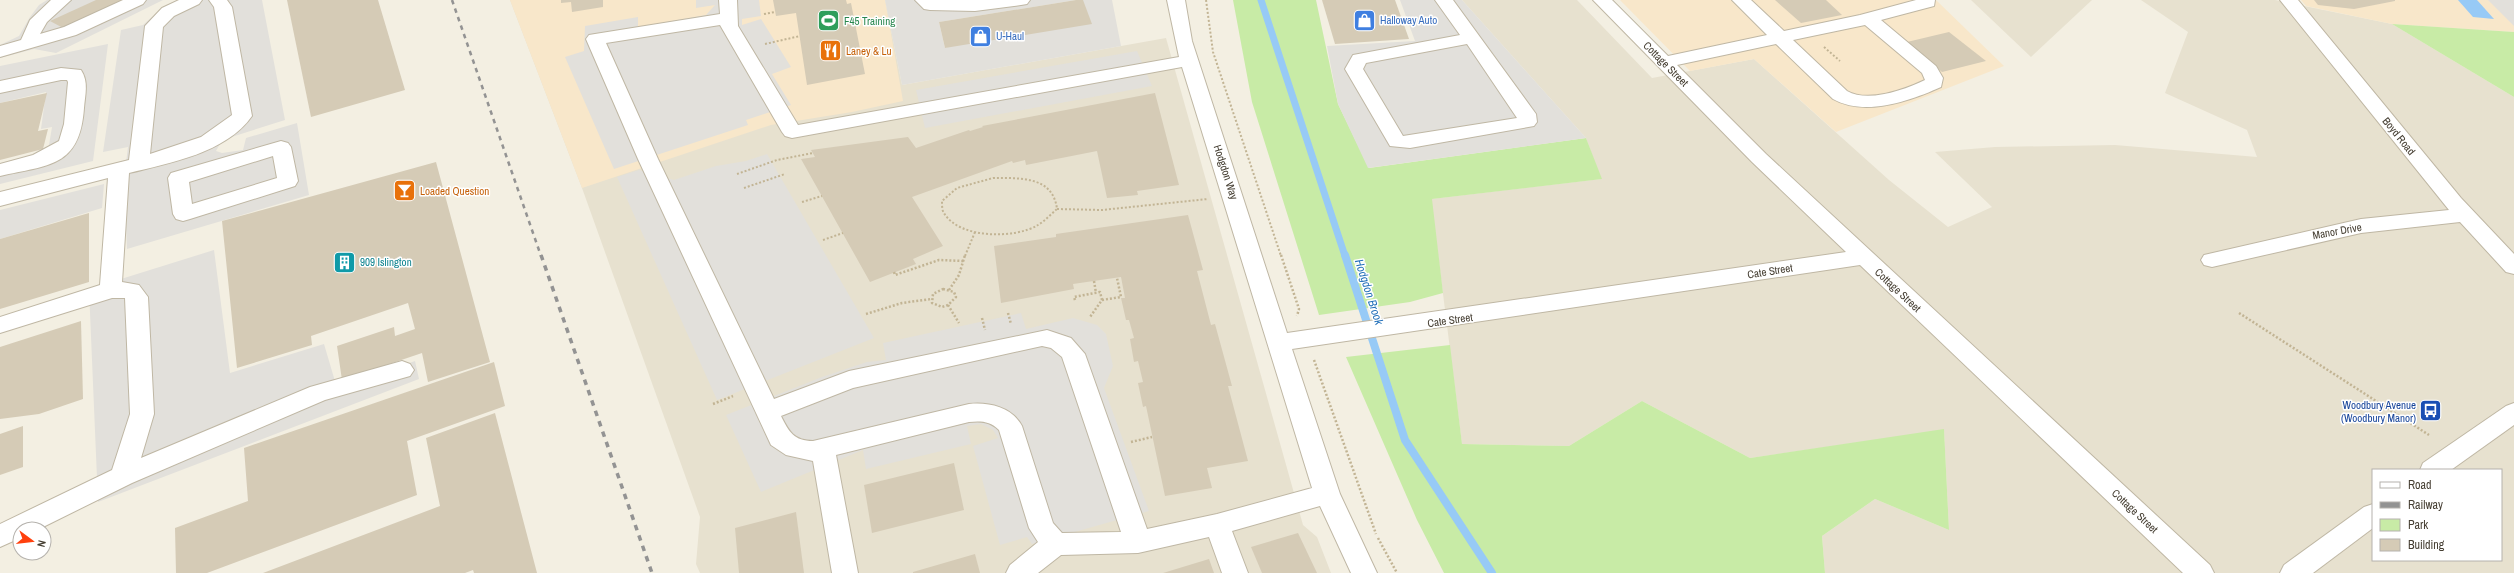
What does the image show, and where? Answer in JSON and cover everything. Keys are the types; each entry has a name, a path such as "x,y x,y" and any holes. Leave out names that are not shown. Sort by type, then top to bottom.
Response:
{"street":[{"path":"29,43 31,34 40,18 62,0"},
{"path":"0,52 70,31 137,0"},
{"path":"111,290 129,167 154,26 168,12 193,0"},
{"path":"0,199 129,167 201,145 234,126 242,116 223,7 218,0"},
{"path":"924,0 930,6 975,6 1021,0"},
{"name":"Hodgdon Way","path":"1176,0 1183,41 1280,342"},
{"path":"1444,0 1526,114 1527,122 1410,142 1397,142 1354,69 1359,59 1471,38"},
{"name":"Cottage Street","path":"1602,0 1759,158 2201,573"},
{"path":"1741,0 1840,95 1850,101 1860,102 1922,89 1934,84 1934,78 1929,70 1868,18"},
{"path":"1664,62 1868,18 1928,2 1926,0"},
{"name":"Boyd Road","path":"2289,0 2464,215 2514,267"},
{"path":"1055,544 1042,528 1010,426 998,416 979,412 823,449 802,451 785,444 648,159 595,39 728,9 729,26 792,132 1190,60"},
{"path":"0,87 61,74 74,74 77,82 71,138 64,149 44,158 0,170"},
{"path":"201,145 204,170"},
{"path":"281,147 288,182 183,214 178,178 204,170 281,147"},
{"name":"Manor Drive","path":"2212,260 2306,237 2361,226 2464,215"},
{"name":"Cate Street","path":"1280,342 1409,326 1863,257"},
{"path":"0,325 111,290 131,290 138,297 142,414 123,476"},
{"path":"768,411 848,380 1042,338 1062,342 1073,354 1138,542"},
{"path":"1280,342 1327,494 1364,573"},
{"path":"0,536 123,476 318,393 402,370"},
{"path":"2433,469 2514,412"},
{"path":"823,449 845,573"},
{"path":"1019,573 1055,544 1138,542 1217,525 1327,494"},
{"path":"2293,573 2372,515"},
{"path":"1217,525 1234,573"}],"path":[{"path":"1206,0 1213,52 1299,308 1297,316"},
{"path":"764,14 775,12"},
{"path":"775,41 800,36"},
{"path":"1820,43 1840,61"},
{"path":"737,174 777,160 813,153"},
{"path":"744,188 785,174"},
{"path":"993,178 1011,178 1037,182 1051,190 1058,202 1057,209 1043,223 1022,232 998,236 962,230 953,224 941,207 945,196 950,191 966,184 993,178"},
{"path":"802,202 822,196"},
{"path":"1057,209 1102,210 1209,199"},
{"path":"949,290 960,275 969,242 975,232"},
{"path":"823,240 843,234"},
{"path":"894,272 895,275 939,260 964,261"},
{"path":"1090,317 1102,300 1120,296 1117,278"},
{"path":"1094,281 1096,293"},
{"path":"866,314 902,303 931,299 937,291 949,290 954,292 956,297 948,305 936,306 931,299"},
{"path":"1075,300 1074,297 1100,292 1102,300"},
{"path":"948,305 959,323"},
{"path":"2239,313 2429,435"},
{"path":"1308,356 1316,362 1363,502 1376,535 1397,573"},
{"path":"713,404 740,394"},
{"path":"1130,442 1152,437"}],"shaded area":[{"path":"47,0 163,0 56,53 34,49 0,58 0,45 19,36 39,5"},
{"path":"177,0 262,0 285,120 222,140 216,151 222,153 243,150 246,138 297,123 309,195 127,249 124,179 128,147 103,152 121,30 143,25 163,7"},
{"path":"510,0 885,0 902,85 1166,38 1303,525 1317,537 1331,573 700,573 696,564 700,517 582,188"},
{"path":"510,0 885,0 903,101 852,112 771,125 582,188"},
{"path":"696,0 759,0 761,16 742,19 742,25 761,19 791,67 772,74 791,105 746,120 748,125 614,169 565,57 584,51 585,26 638,17 638,27 706,15 715,5 696,8"},
{"path":"885,0 1076,0 939,22 945,48 1083,0 1112,0 1121,46 902,85"},
{"path":"1400,0 1462,0 1586,138 1368,168 1338,104 1327,46 1415,41"},
{"path":"1462,0 1577,0 1652,78 1754,59 1889,180 1948,227 1992,207 1935,152 1995,147 2115,145 2257,157 2247,130 2165,93 2188,32 2141,0 2275,0 2392,24 2514,97 2514,573 1825,573 1822,536 1875,499 1949,530 1944,430 1750,458 1642,401 1569,446 1462,444 1431,199 1601,179 1586,138"},
{"path":"1620,0 1936,0 2004,66 1836,132 1754,59 1690,71"},
{"path":"1971,0 2092,0 2031,57"},
{"path":"2301,0 2514,0 2514,32 2392,24 2306,6"},
{"path":"2488,0 2514,0 2514,26"},
{"path":"108,44 93,161 0,184 0,163 48,151 52,127 41,129 46,92 0,103 0,66"},
{"path":"1137,51 1152,86 925,128 916,90"},
{"path":"767,154 874,338 717,400 617,177 639,170 674,180 716,166 746,161"},
{"path":"104,184 102,208 0,239 0,210"},
{"path":"214,250 230,373 324,344 337,388 415,361 419,379 98,502 89,289"},
{"path":"1021,313 1026,329 1073,318 1097,325 1106,334 1113,366 1104,388 1149,511 1032,544 1027,537 1000,545 973,446 998,438 993,430 981,424 967,426 971,444 866,469 863,450 761,492 726,415 822,377 867,362 886,360 883,343"}],"green space":[{"path":"1233,0 1316,0 1338,104 1369,168 1586,138 1602,179 1432,199 1443,293 1410,302 1319,315 1252,102"},
{"path":"2392,24 2514,32 2514,97"},
{"path":"1450,345 1462,444 1569,446 1642,401 1750,458 1944,429 1949,530 1875,499 1822,536 1825,573 1444,573 1417,520 1346,357"}],"water":[{"path":"2458,0 2477,0 2494,19 2473,17"}],"building":[{"path":"96,0 128,0 65,29 50,21"},
{"path":"287,0 378,0 405,90 311,117"},
{"path":"561,0 603,0 603,7 572,12 571,2 561,3"},
{"path":"773,0 846,0 847,4 851,3 865,74 807,85 796,13 776,16"},
{"name":"U-Haul","path":"1083,0 1092,24 945,48 939,22"},
{"name":"Halloway Auto","path":"1322,0 1395,0 1409,39 1335,44"},
{"path":"1775,0 1826,0 1842,15 1801,23"},
{"path":"2314,0 2395,1 2354,9 2318,5"},
{"path":"1949,32 1986,61 1942,72 1907,42"},
{"path":"47,93 38,131 48,129 43,149 0,160 0,103"},
{"path":"1155,93 1179,185 1137,191 1138,195 1107,198 1097,151 1026,165 1025,160 1013,163 1012,161 912,197 943,246 913,259 916,264 870,282 801,159 815,157 811,150 908,137 916,148 969,130 983,127 982,126"},
{"name":"909 Islington","path":"436,162 490,362 428,382 422,353 342,380 337,346 394,327 395,336 415,329 408,303 311,336 312,345 237,368 222,221"},
{"path":"89,213 89,282 0,309 0,239"},
{"path":"1188,215 1203,270 1197,271 1211,325 1215,324 1232,386 1228,386 1248,461 1207,468 1212,488 1165,496 1146,406 1143,407 1138,383 1143,382 1138,361 1134,362 1130,339 1134,338 1129,320 1126,320 1121,298 1125,298 1121,277 1073,284 1074,289 1001,303 994,246 1056,237 1056,234"},
{"path":"81,321 83,399 39,414 0,419 0,347"},
{"path":"494,362 505,406 407,441 417,495 207,573 176,573 175,528 248,501 244,448"},
{"path":"495,413 537,573 474,573 473,570 465,573 263,573 440,506 426,438"},
{"path":"23,426 23,467 0,475 0,434"},
{"path":"954,463 964,510 872,533 864,485"},
{"path":"796,512 804,573 739,573 735,528"},
{"path":"1298,533 1317,573 1262,573 1251,547"},
{"path":"975,554 980,573 913,573 913,572"},
{"path":"1209,559 1214,573 1163,573"}],"waterway":[{"name":"Hodgdon Brook","path":"1261,0 1345,256"},
{"name":"Hodgdon Brook","path":"1345,255 1405,440 1492,573"}],"railway":[{"path":"452,0 541,256"},
{"path":"541,255 652,573"}],"place":[{"name":"Halloway Auto","path":"1365,20"},
{"name":"F45 Training","path":"828,21"},
{"name":"U-Haul","path":"980,36"},
{"name":"Laney & Lu","path":"830,51"},
{"name":"Loaded Question","path":"405,191"},
{"name":"909 Islington","path":"345,262"},
{"name":"Woodbury Avenue (Woodbury Manor)","path":"2431,411"}]}
